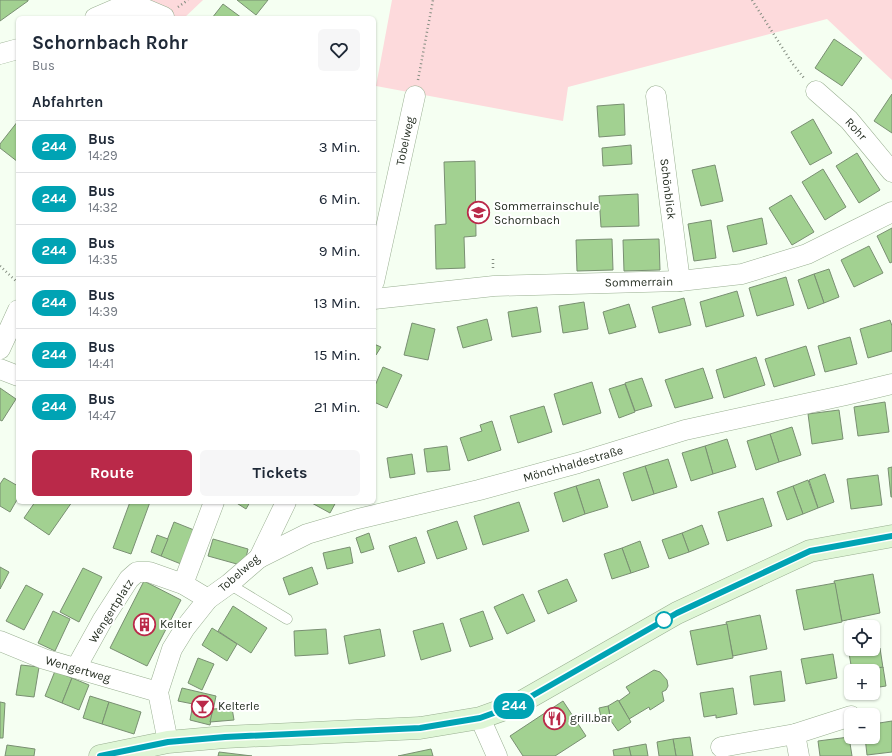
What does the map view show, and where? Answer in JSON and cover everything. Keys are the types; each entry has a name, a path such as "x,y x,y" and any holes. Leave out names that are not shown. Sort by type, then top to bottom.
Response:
{"street":[{"path":"100,16 118,8 143,8 164,16"},
{"path":"0,54 16,50"},
{"name":"Rohr","path":"816,91 849,120 892,172"},
{"name":"Tobelweg","path":"376,273 415,96"},
{"name":"Schönblick","path":"656,96 680,281"},
{"name":"Sommerrain","path":"376,299 494,286 680,281 742,274 808,254 892,212"},
{"path":"0,349 16,314"},
{"path":"0,369 16,375"},
{"name":"Mönchhaldestraße","path":"259,558 307,534 358,519 502,484 578,463 685,430 892,384"},
{"path":"183,584 213,504"},
{"name":"Tobelweg","path":"208,599 229,584 259,558 285,504"},
{"path":"100,756 168,742 225,737 420,728 480,718 516,705 677,613 810,551 892,536"},
{"name":"Wengertplatz","path":"76,668 102,621 129,579 137,572 149,572 183,584 208,599"},
{"path":"168,742 158,692 172,649 184,628 208,599"},
{"name":"Wengertweg","path":"0,641 44,659 158,692"},
{"path":"480,718 497,756"},
{"path":"721,747 795,734 844,718"},
{"path":"795,734 799,756"}],"lane":[{"path":"229,584 287,619"}],"path":[{"path":"415,96 433,0"},
{"path":"752,0 792,63 816,91"},
{"path":"0,266 16,281"}],"shaded area":[{"path":"117,0 203,0 186,16 175,16"},
{"path":"392,0 892,0 892,80 827,19 568,87 563,121 376,86"}],"building":[{"path":"0,0 28,0 28,1 0,21"},
{"path":"237,0 268,0 256,15"},
{"path":"223,4 239,16 214,16"},
{"path":"834,39 862,58 842,86 815,68"},
{"path":"892,94 892,133 874,121"},
{"path":"624,104 625,135 599,137 597,106"},
{"path":"813,119 832,153 810,165 791,132"},
{"path":"16,124 16,160 0,148 0,144"},
{"path":"631,145 632,164 603,166 602,148"},
{"path":"857,153 880,190 859,203 836,166"},
{"name":"Sommerrainschule Schornbach","path":"475,161 476,236 464,237 465,268 436,269 435,225 446,224 444,162"},
{"path":"715,165 723,201 701,206 692,170"},
{"path":"823,169 846,207 825,220 802,182"},
{"path":"638,194 639,226 601,227 599,196"},
{"path":"791,195 814,232 792,245 769,208"},
{"path":"762,218 767,244 733,252 727,226"},
{"path":"711,220 716,258 694,261 688,224"},
{"path":"892,228 892,262 890,263 877,236"},
{"path":"612,239 613,270 577,271 576,240"},
{"path":"659,239 660,270 624,271 623,240"},
{"path":"869,246 883,273 854,287 841,260"},
{"path":"829,269 839,297 824,303 814,274"},
{"path":"814,274 824,303 808,309 798,280"},
{"path":"786,277 794,305 757,316 749,288"},
{"path":"737,291 744,316 706,327 700,302"},
{"path":"684,298 691,325 659,333 652,307"},
{"path":"584,302 588,329 563,333 559,306"},
{"path":"629,304 636,327 609,334 603,312"},
{"path":"537,307 541,332 512,337 508,312"},
{"path":"487,319 492,340 463,348 457,327"},
{"path":"890,320 892,326 892,351 868,358 860,329"},
{"path":"412,323 435,329 428,360 404,355"},
{"path":"850,337 857,364 825,372 818,346"},
{"path":"376,345 381,347 376,355"},
{"path":"806,346 815,375 774,387 765,359"},
{"path":"756,357 765,385 724,398 716,370"},
{"path":"383,367 402,375 387,408 376,403 376,383"},
{"path":"703,368 713,398 675,408 665,380"},
{"path":"642,378 652,406 635,411 625,383"},
{"path":"592,382 601,413 563,425 554,394"},
{"path":"625,384 635,412 619,418 609,389"},
{"path":"0,388 16,399 2,421 0,420"},
{"path":"885,402 889,432 858,436 854,407"},
{"path":"544,406 552,432 518,443 510,416"},
{"path":"839,410 843,439 812,444 808,414"},
{"path":"492,421 501,450 468,461 460,438 482,431 480,425"},
{"path":"792,427 801,455 779,462 770,434"},
{"path":"770,434 779,462 756,470 747,441"},
{"path":"727,439 736,467 713,474 705,446"},
{"path":"447,446 450,470 427,472 424,449"},
{"path":"705,446 713,474 691,481 682,453"},
{"path":"412,454 415,474 390,478 387,458"},
{"path":"668,459 677,487 654,494 645,466"},
{"path":"645,466 654,494 632,501 623,473"},
{"path":"892,467 892,497 891,497 888,468"},
{"path":"825,474 834,502 818,508 809,480"},
{"path":"878,475 882,505 851,509 847,479"},
{"path":"4,478 16,485 16,502 10,512 0,506 0,484"},
{"path":"599,479 608,507 585,514 576,486"},
{"path":"808,480 818,508 803,514 793,486"},
{"path":"576,486 585,514 563,522 554,493"},
{"path":"793,486 803,514 787,520 777,492"},
{"path":"763,498 772,526 727,541 718,512"},
{"path":"519,502 529,531 483,545 474,516"},
{"path":"34,504 71,504 49,535 24,518"},
{"path":"129,504 149,504 131,554 113,548"},
{"path":"238,504 249,504 246,509"},
{"path":"314,504 335,504 330,513"},
{"path":"457,521 467,549 437,559 427,531"},
{"path":"174,522 194,530 181,564 161,556"},
{"path":"702,525 709,544 689,552 682,533"},
{"path":"369,533 374,549 361,553 356,538"},
{"path":"682,533 689,552 669,559 662,540"},
{"path":"157,535 168,539 161,556 151,552"},
{"path":"416,537 425,563 398,572 389,546"},
{"path":"213,539 248,549 244,566 208,556"},
{"path":"640,541 649,567 631,573 622,548"},
{"path":"350,547 353,563 327,569 323,553"},
{"path":"622,548 631,573 612,579 604,554"},
{"path":"0,567 9,572 0,589"},
{"path":"312,567 318,584 289,595 283,578"},
{"path":"83,568 102,577 79,622 60,612"},
{"path":"873,574 880,613 842,621 834,581"},
{"path":"567,579 577,601 548,614 538,591"},
{"name":"Kelter","path":"144,581 181,600 147,666 110,648"},
{"path":"835,583 842,622 804,630 796,590"},
{"path":"26,585 43,594 24,630 6,621"},
{"path":"523,594 535,621 507,634 494,607"},
{"path":"233,606 267,628 251,653 218,631"},
{"path":"53,611 70,619 55,651 38,643"},
{"path":"483,611 493,639 470,647 460,619"},
{"path":"760,615 767,649 733,656 726,622"},
{"path":"443,623 451,651 421,660 413,631"},
{"path":"727,624 733,658 697,665 690,631"},
{"path":"212,628 237,644 227,661 202,645"},
{"path":"326,629 328,654 295,656 294,631"},
{"path":"380,629 385,656 349,664 344,636"},
{"path":"880,648 883,668 880,668 880,664 851,664 850,656 880,656"},
{"path":"833,654 837,678 806,684 801,659"},
{"path":"198,658 214,664 202,690 188,683"},
{"path":"21,665 39,667 34,697 16,695"},
{"path":"883,667 886,686 880,687 880,668"},
{"path":"654,670 660,672 667,680 668,686 666,690 662,692 664,701 650,710 649,707 629,719 619,701 630,693 626,687"},
{"path":"55,671 72,678 62,703 45,696"},
{"path":"781,671 785,701 754,705 750,676"},
{"path":"72,678 89,685 79,710 62,703"},
{"name":"Kelterle","path":"182,688 216,696 210,725 190,720 193,704 178,701"},
{"path":"733,688 737,714 716,718 716,715 704,717 700,693"},
{"path":"90,696 109,702 102,724 83,718"},
{"path":"618,700 631,722 618,731 611,721 608,706"},
{"name":"grill.bar","path":"563,701 586,736 555,756 523,756 510,736"},
{"path":"0,702 5,703 3,738 0,738"},
{"path":"109,702 141,712 134,734 102,724"},
{"path":"608,706 611,721 602,722 599,708"},
{"path":"232,708 234,720 210,722 213,709"},
{"path":"892,721 892,752 867,755 866,744 880,744 880,723"},
{"path":"690,737 693,756 676,756 673,739"},
{"path":"844,738 844,744 850,744 852,756 820,756 818,741"},
{"path":"673,739 676,756 659,756 657,742"},
{"path":"646,744 648,756 631,756 629,747"},
{"path":"7,745 35,749 34,756 5,756"},
{"path":"629,747 631,756 614,756 613,750"},
{"path":"431,749 433,756 398,756"},
{"path":"219,752 252,756 218,756"}],"bus line":[{"name":"244","path":"100,756 168,742 225,737 420,728 480,718 516,705 659,622 810,551 892,536"}],"place":[{"name":"Sommerrainschule Schornbach","path":"479,213"},
{"name":"Kelter","path":"145,624"},
{"name":"Kelterle","path":"203,706"},
{"name":"grill.bar","path":"555,718"}]}
